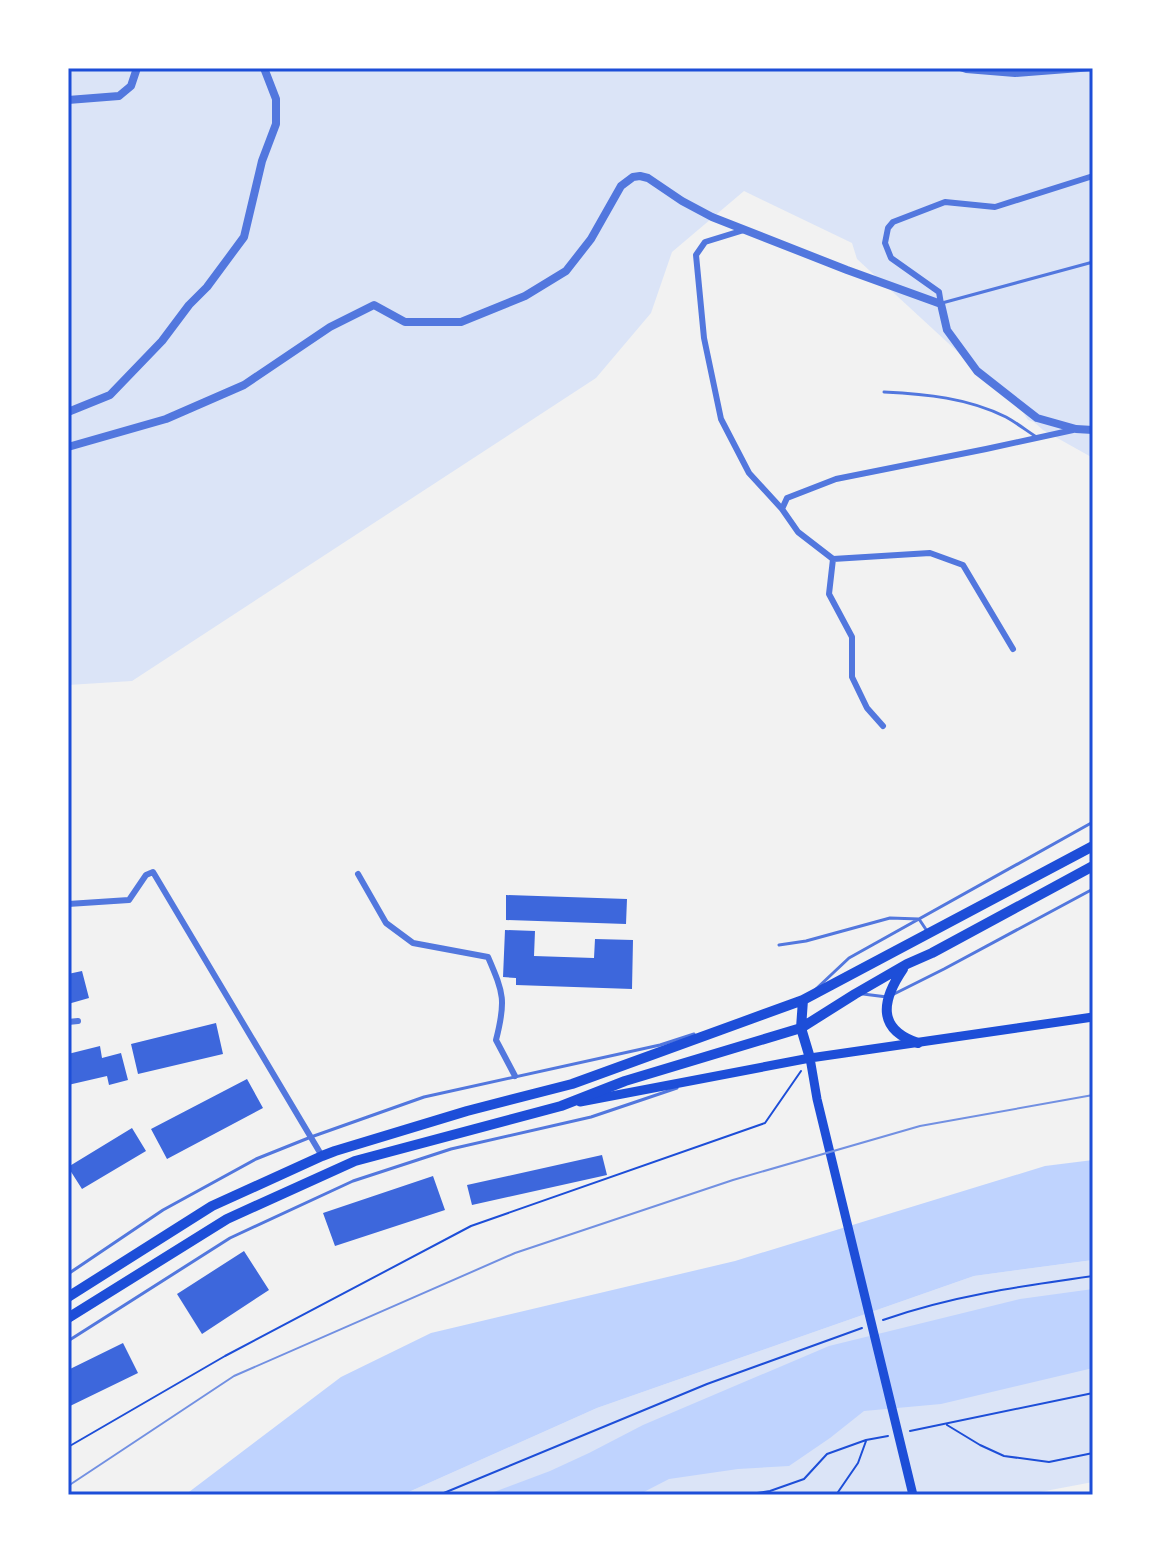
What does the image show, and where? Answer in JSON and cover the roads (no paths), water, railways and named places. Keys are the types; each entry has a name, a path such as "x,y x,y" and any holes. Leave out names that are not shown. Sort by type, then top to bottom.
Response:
{"main road":[{"path":"68,1297 212,1206 322,1156 467,1111 572,1084 803,1000 1093,846"},
{"path":"561,1106 625,1081 801,1028 907,964 1093,866"},
{"path":"907,964 893,983 886,1010 896,1032 918,1043"},
{"path":"803,1000 801,1028 913,1495"},
{"path":"68,1318 227,1219 355,1161 561,1106 716,1075 810,1058 1093,1017"}],"street":[{"path":"68,100 119,96 131,86 137,68"},
{"path":"68,412 110,395 162,341 244,237 262,161 276,124 276,99 264,68"},
{"path":"960,68 1015,74 1093,68"},
{"path":"1093,176 995,207 945,202 893,222 885,236 891,258 939,292 947,330 977,371 1037,418 1076,429 1093,430"},
{"path":"68,447 166,419 244,385 330,327 374,305 405,322 461,322 525,296 566,271 591,239 621,186 633,177 648,178 712,217 941,304"},
{"path":"745,230 705,242 696,255 704,338 721,419 749,473 798,532 833,559 930,553 963,565 1013,649"},
{"path":"782,509 787,498 836,479 1076,429"},
{"path":"833,559 829,594 852,637 852,677 867,708 883,726"},
{"path":"68,904 129,900 146,875 153,872 322,1156"},
{"path":"358,874 386,923 413,943 488,957 501,987 503,1011 496,1040 515,1076"},
{"path":"68,1022 78,1021"}],"lane":[{"path":"941,304 1093,262"},
{"path":"884,392 957,399 1006,417 1038,438"},
{"path":"68,1274 163,1210 256,1159 311,1137 424,1097 660,1045 803,1000 849,958 1093,822"},
{"path":"855,994 887,997 1093,889"},
{"path":"779,945 806,941 890,918 919,919"},
{"path":"919,919 929,934"},
{"path":"68,1341 230,1238 353,1181 451,1149 591,1117 716,1075"}],"water":[{"path":"1093,1160 1093,1260 974,1276 597,1408 402,1495 185,1495 341,1377 431,1333 735,1261 1045,1166"},
{"path":"1093,1289 1093,1368 941,1404 864,1411 789,1466 738,1469 669,1479 638,1495 486,1495 550,1471 643,1425 829,1346 1020,1299"}],"tram line":[{"path":"68,1486 234,1376 515,1253 733,1180 920,1126 1093,1095"}]}
